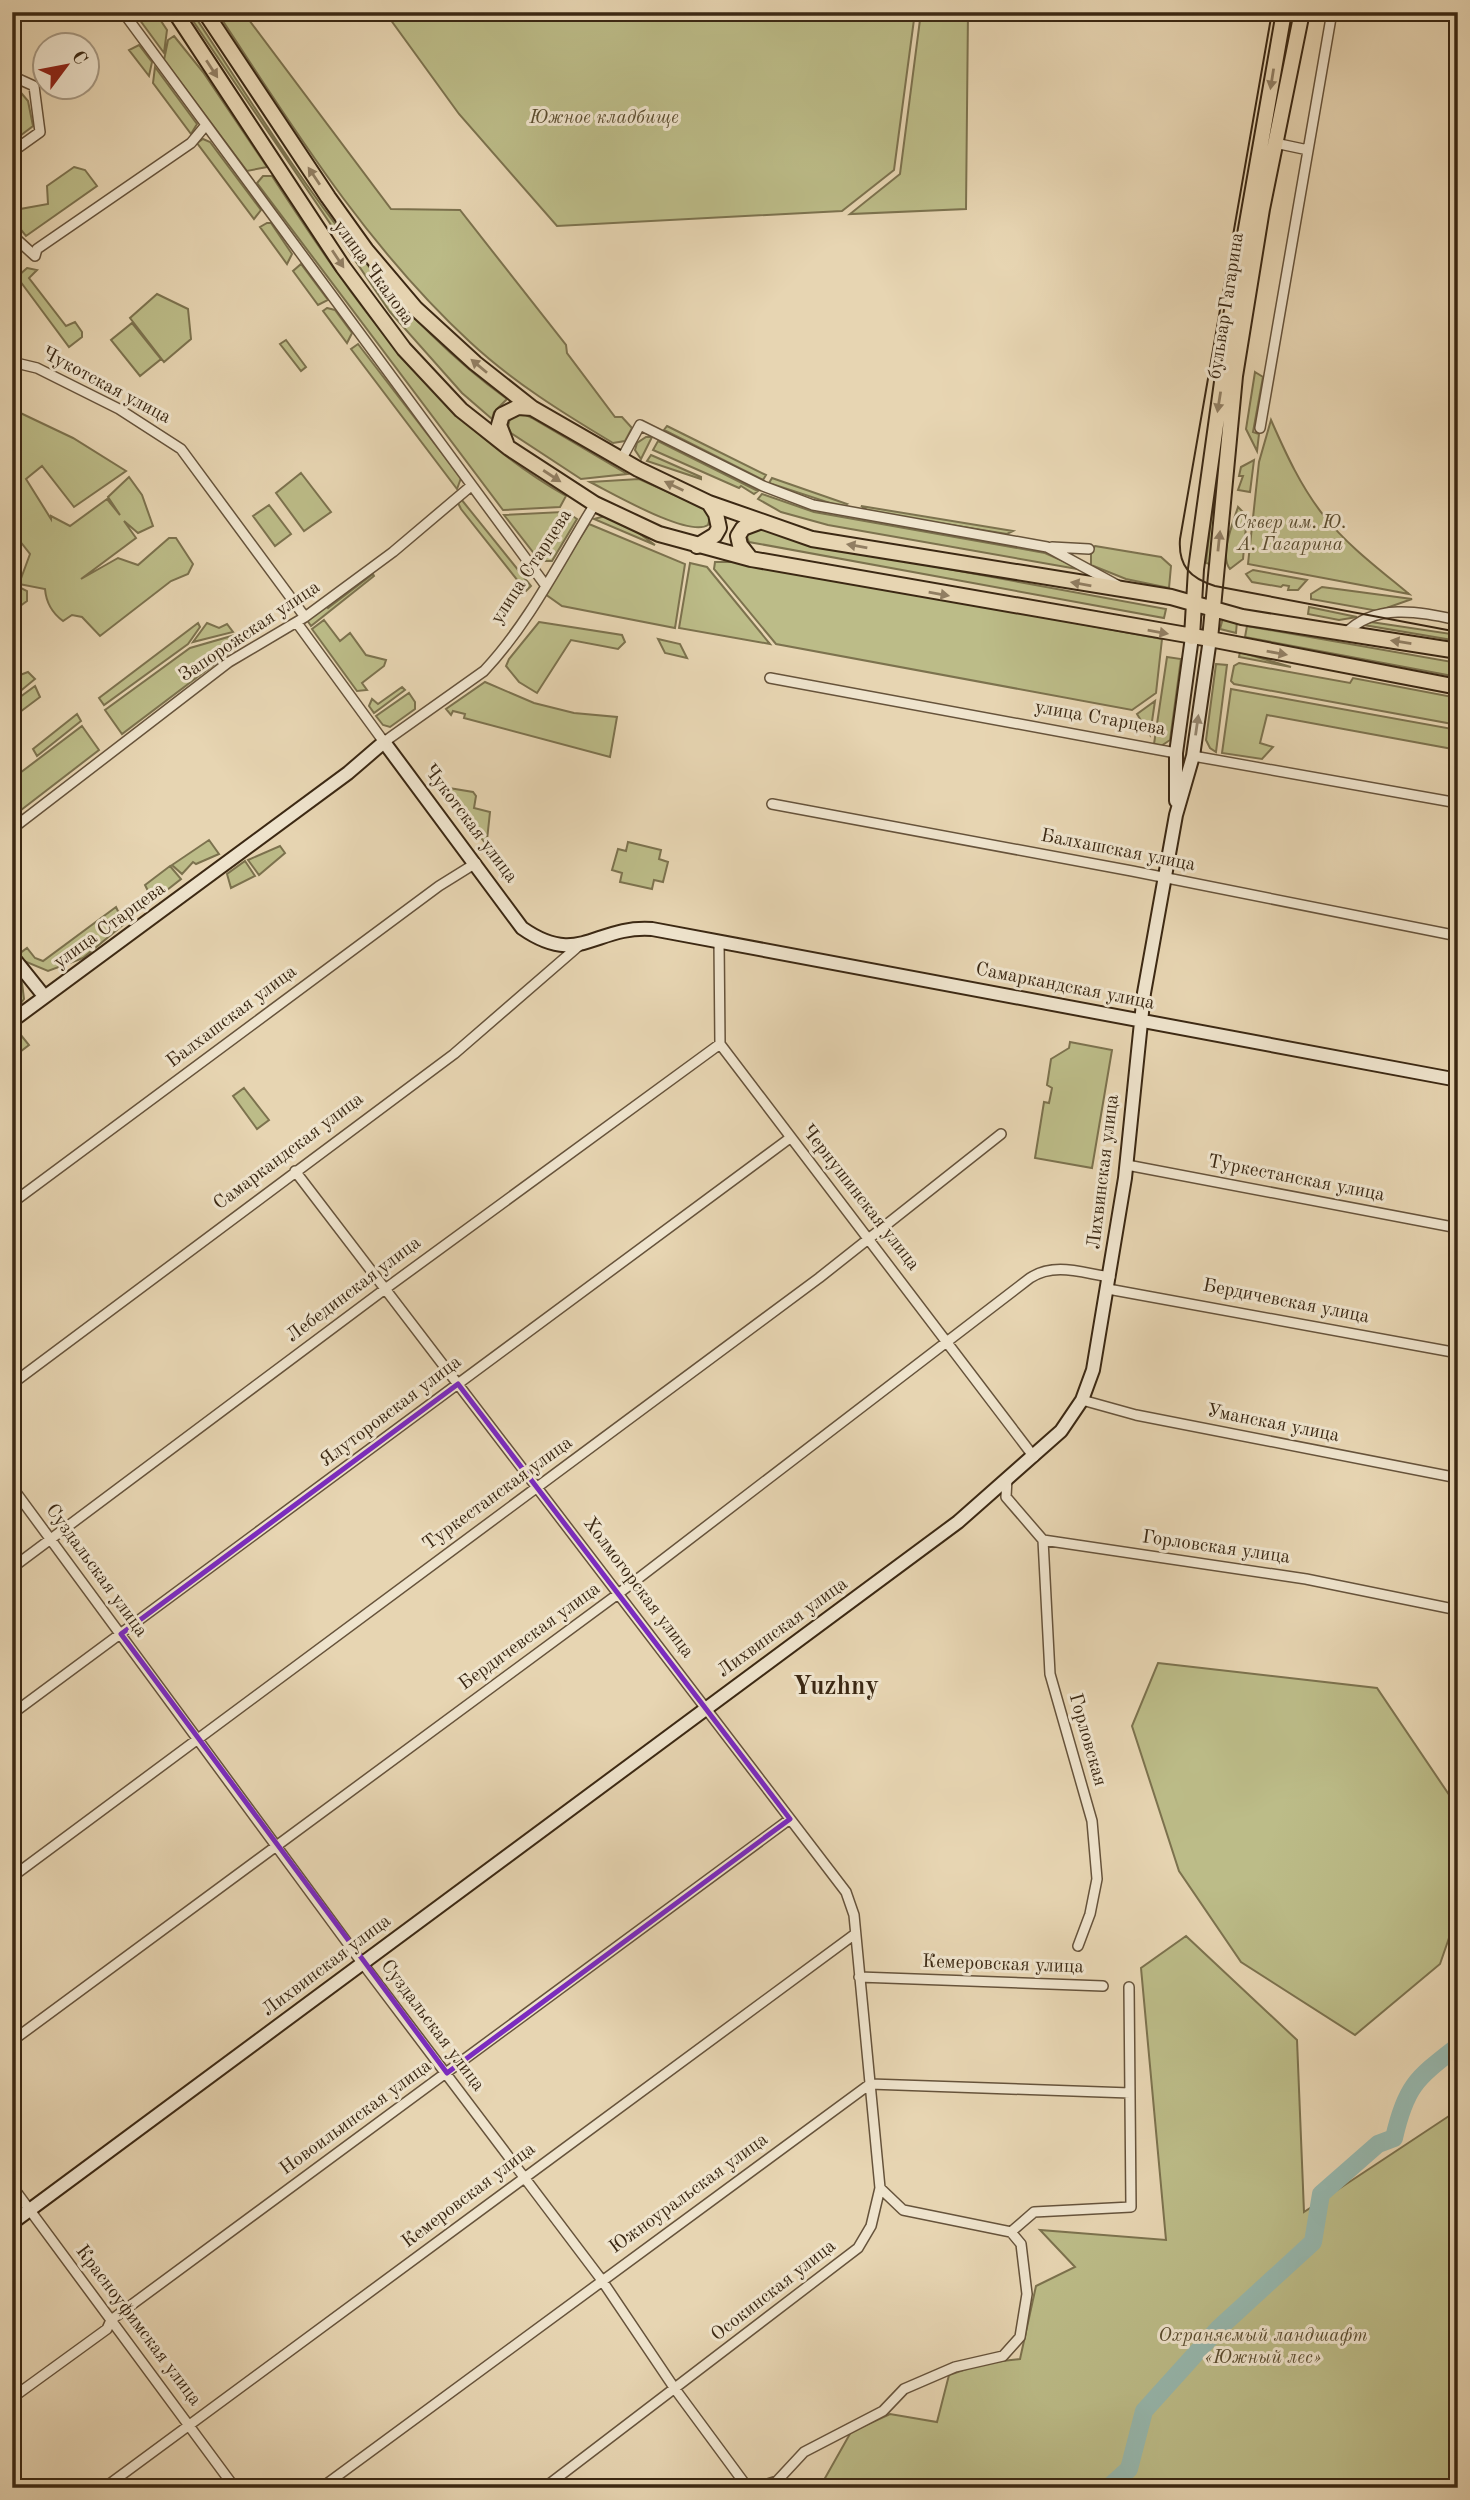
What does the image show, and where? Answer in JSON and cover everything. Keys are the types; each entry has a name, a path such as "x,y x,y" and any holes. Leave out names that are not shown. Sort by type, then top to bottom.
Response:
{"main road":[{"name":"улица Чкалова","path":"175,12 343,267 404,349 461,410 509,448 596,504"},
{"name":"улица Чкалова","path":"205,12 366,250 416,309 475,363 532,408 621,460"},
{"name":"бульвар Гагарина","path":"1192,637 1196,607 1196,569 1241,298 1284,12"},
{"name":"бульвар Гагарина","path":"1210,639 1241,298 1302,12"},
{"path":"509,448 499,425 502,415 517,407 532,408"},
{"path":"621,460 709,503 812,539 1171,597 1196,607 1242,617 1458,651"},
{"path":"697,546 715,535 719,528 716,514 709,503"},
{"name":"улица Старцева","path":"596,504 659,534 751,559 1210,639"},
{"path":"751,559 740,544 738,536 743,528 759,522"},
{"path":"1171,597 1185,588 1196,569"},
{"path":"1176,815 1176,753 1192,637"},
{"path":"1176,815 1193,756 1210,639 1458,687"},
{"name":"улица Старцева","path":"12,1021 211,876 348,773 384,742"},
{"name":"Чукотская улица","path":"384,742 522,928 553,947 582,944 628,930 665,931"},
{"name":"Лихвинская улица","path":"12,2223 958,1522 1061,1431 1082,1401 1096,1363 1126,1165 1141,1021 1176,815"},
{"name":"Самаркандская улица","path":"665,931 1458,1080"},
{"path":"12,956 44,996"}],"street":[{"path":"123,12 547,586"},
{"path":"1260,428 1332,12"},
{"path":"12,76 34,86 40,132 12,152"},
{"path":"12,236 35,256 37,248 191,143 206,125"},
{"path":"1275,143 1308,150"},
{"name":"Чукотская улица","path":"12,362 37,368 119,410 181,449 384,742"},
{"path":"621,460 640,425 763,486 813,505 1047,547 1089,549"},
{"name":"Запорожская улица","path":"12,829 229,662 301,620 393,552 471,486"},
{"name":"улица Старцева","path":"384,742 484,671 547,586 596,504"},
{"path":"1047,547 1131,592"},
{"path":"1345,634 1356,622 1411,610 1458,620"},
{"name":"улица Старцева","path":"770,678 1176,753"},
{"path":"1193,756 1458,803"},
{"name":"Балхашская улица","path":"772,804 1458,936"},
{"name":"Балхашская улица","path":"12,1203 439,886 476,863"},
{"path":"719,941 720,1044"},
{"name":"Самаркандская улица","path":"12,1384 454,1054 582,944"},
{"name":"Чернушинская улица","path":"720,1044 1034,1457"},
{"name":"Лебединская улица","path":"12,1568 385,1289 720,1044"},
{"name":"Туркестанская улица","path":"12,1877 818,1278 1001,1134"},
{"name":"Ялуторовская улица","path":"12,1714 790,1138"},
{"name":"Туркестанская улица","path":"1126,1165 1458,1228"},
{"name":"Холмогорская улица","path":"295,1171 846,1892 854,1915 880,2188"},
{"name":"Бердичевская улица","path":"12,2040 618,1594 1040,1272 1061,1269 1109,1283 1458,1353"},
{"name":"Уманская улица","path":"1082,1401 1136,1415 1458,1478"},
{"path":"1007,1478 1006,1497 1043,1540"},
{"name":"Суздальская улица","path":"12,1487 363,1964 601,2279 747,2488"},
{"name":"Горловская улица","path":"1043,1540 1306,1579 1458,1610"},
{"name":"Горловская","path":"1043,1540 1050,1674 1092,1821 1097,1879 1090,1914 1078,1946"},
{"name":"Новоильинская улица","path":"12,2398 107,2329 111,2320 790,1819"},
{"name":"Кемеровская улица","path":"104,2488 855,1934"},
{"name":"Кемеровская улица","path":"859,1977 1103,1986"},
{"path":"1011,2232 1034,2212 1131,2207 1129,1987"},
{"path":"870,2084 1130,2093"},
{"name":"Южноуральская улица","path":"321,2488 555,2317 601,2279 870,2084"},
{"name":"Красноуфимская улица","path":"12,2186 235,2488"},
{"path":"755,2488 777,2481 804,2452 883,2411 904,2389 955,2367 1003,2356 1020,2337 1027,2294 1021,2244 1011,2232 903,2210 880,2188"},
{"name":"Осокинская улица","path":"544,2488 858,2248 871,2226 880,2188"}],"highlighted area":[{"path":"458,1384 790,1819 447,2073 121,1634"}],"green space":[{"path":"134,12 155,12 167,30 164,53"},
{"path":"187,12 192,12 296,170 371,270 413,316 458,359 507,399 494,412 492,419 462,393 390,312"},
{"path":"217,12 243,12 391,209 460,210 566,345 567,353 615,417 622,417 632,428 625,441 613,443 521,384 486,357 433,305 398,267 333,185"},
{"name":"Южное кладбище","path":"385,12 915,12 894,170 842,211 557,226 459,114"},
{"path":"921,12 968,12 966,209 850,214 900,174"},
{"path":"174,36 203,72 267,167 247,171 164,60 168,40"},
{"path":"139,45 152,62 149,76 129,50"},
{"path":"155,67 197,124 191,134 153,83"},
{"path":"12,82 28,101 33,126 12,142"},
{"path":"203,139 210,142 261,210 254,219 197,143"},
{"path":"74,167 85,170 97,186 26,236 17,225 20,222 17,216 12,218 12,203 18,200 20,209 48,204 47,186"},
{"path":"263,176 272,176 334,268 400,354 476,432 519,466 566,496 560,507 503,510 257,183"},
{"path":"271,223 292,254 287,264 260,227"},
{"path":"301,264 328,300 318,305 293,271"},
{"path":"27,268 37,270 29,278 66,326 75,322 82,332 82,337 69,347 17,277"},
{"path":"157,294 188,309 191,339 164,362 130,318"},
{"path":"327,308 335,310 352,333 347,343 323,311"},
{"path":"132,323 161,359 140,376 111,340"},
{"path":"286,340 306,367 301,371 280,344"},
{"path":"358,344 461,478 457,489 351,349"},
{"path":"1255,372 1263,377 1253,432 1259,434 1257,451 1246,429"},
{"path":"1230,375 1210,564 1206,563 1221,426"},
{"path":"12,409 73,438 126,471 74,507 42,466 26,479 51,519 51,516 70,526 107,499 120,515 108,497 129,477 142,495 153,526 138,533 124,521 136,538 81,579 118,558 138,565 169,538 176,538 193,564 188,574 171,581 100,636 82,617 72,615 63,621 59,618 50,606 45,589 19,584 30,554 12,531"},
{"path":"522,413 627,474 581,479 511,433 508,427 510,418"},
{"name":"Сквер им. Ю. А. Гагарина","path":"1271,420 1301,482 1324,516 1354,547 1409,594 1248,564 1259,462"},
{"path":"667,426 766,475 763,480 664,430"},
{"path":"646,437 652,437 641,459 635,450 637,443"},
{"path":"658,441 758,491 754,494 741,486 739,488 653,450"},
{"path":"651,455 701,477 701,479 647,461"},
{"path":"1254,460 1250,492 1238,490 1243,476 1239,476 1241,467"},
{"path":"301,473 331,512 304,531 276,493"},
{"path":"772,478 847,504 842,507 769,483"},
{"path":"639,479 704,508 710,518 708,525 698,527 668,520 590,482"},
{"path":"762,494 814,512 1045,553 1083,570 828,525 781,512 758,499"},
{"path":"461,499 531,586 526,591 461,509 458,503"},
{"path":"269,505 291,534 275,546 253,516"},
{"path":"861,506 1013,531 1007,534 870,512"},
{"path":"1238,507 1247,516 1243,559 1230,569 1226,548"},
{"path":"562,512 536,556 504,515"},
{"path":"571,515 577,519 552,561 540,561 564,517"},
{"path":"605,516 629,526 655,545 594,519"},
{"path":"589,524 685,564 675,628 562,606 545,594"},
{"path":"754,527 850,551 1166,609 1164,618 749,542 746,534"},
{"path":"1095,546 1161,557 1171,566 1169,588 1126,579 1091,565 1091,552"},
{"path":"715,562 747,562 1162,639 1156,693 1132,710 776,644 714,569"},
{"path":"690,563 707,567 770,644 679,628"},
{"path":"1253,570 1307,580 1298,590 1288,590 1289,586 1252,582 1246,574"},
{"path":"373,574 374,576 311,626 307,620 324,605 328,608"},
{"path":"13,584 27,591 27,601 12,612"},
{"path":"1322,587 1412,599 1378,611 1311,599 1311,594"},
{"path":"1309,607 1357,617 1339,620 1308,614"},
{"path":"1223,618 1237,621 1236,633 1220,629"},
{"path":"324,620 340,641 350,633 366,655 386,660 384,666 362,683 367,690 357,691 312,629"},
{"path":"539,622 622,635 625,642 618,649 571,640 537,693 519,682 506,666"},
{"path":"1371,622 1458,635 1458,641 1364,625"},
{"path":"198,623 200,627 188,644 104,705 99,698"},
{"path":"207,623 219,628 227,624 233,632 193,642"},
{"path":"1247,626 1458,663 1458,677 1245,637"},
{"path":"235,635 241,644 122,734 105,710 190,648"},
{"path":"658,639 680,644 687,658 665,653"},
{"path":"1240,652 1291,667 1239,657"},
{"path":"1167,657 1181,659 1170,740 1161,746 1154,744"},
{"path":"1239,663 1350,683 1353,678 1458,698 1458,725 1234,684 1231,681 1234,666"},
{"path":"1216,664 1227,665 1216,752 1206,740"},
{"path":"28,672 35,679 12,698 12,678"},
{"path":"485,682 534,703 574,713 617,717 610,757 464,718 465,714 453,711 451,715 446,709"},
{"path":"35,686 40,697 12,718 12,703"},
{"path":"402,687 405,690 374,713 369,706 372,699 378,704"},
{"path":"1231,689 1458,730 1458,750 1267,715 1260,743 1273,747 1262,759 1222,753"},
{"path":"409,693 415,702 415,709 390,727 383,725 376,716"},
{"path":"1155,701 1150,735 1137,714"},
{"path":"77,714 81,721 37,756 33,749"},
{"path":"82,726 99,750 12,817 12,779"},
{"path":"443,787 473,792 476,796 474,808 490,812 487,840 491,851"},
{"path":"209,840 219,854 196,864 193,862 182,874 172,865"},
{"path":"628,842 661,850 659,859 668,862 663,882 654,880 652,889 620,882 622,873 612,870 618,849 626,851"},
{"path":"280,846 285,853 259,875 248,860"},
{"path":"245,861 255,876 231,888 227,874"},
{"path":"170,866 181,879 153,901 145,885"},
{"path":"116,907 124,924 83,958 48,971 24,961 19,954 27,948 35,958 43,961"},
{"path":"12,969 22,983 24,999 12,1015"},
{"path":"16,1029 29,1045 12,1058 12,1032"},
{"path":"1070,1042 1112,1050 1092,1168 1035,1158 1044,1102 1049,1103 1052,1088 1047,1085 1051,1059 1069,1048"},
{"path":"244,1088 269,1120 257,1129 233,1096"},
{"path":"1158,1663 1377,1688 1458,1808 1458,1912 1440,1964 1355,2035 1241,1962 1179,1871 1132,1726"},
{"name":"Охраняемый ландшафт «Южный лес»","path":"1186,1936 1297,2040 1304,2212 1458,2110 1458,2488 820,2487 851,2432 890,2414 937,2422 949,2375 984,2363 1020,2359 1036,2286 1075,2267 1040,2230 1166,2240 1141,1968"}],"waterway":[{"path":"1108,2488 1129,2469 1144,2411 1218,2329 1313,2242 1321,2194 1378,2144 1394,2138 1403,2106 1415,2084 1432,2066 1458,2046"}],"tram line":[{"path":"1272,12 1180,539 1181,557 1192,575 1215,586 1458,632"}],"district":[{"name":"Yuzhny","path":"836,1687"}]}
